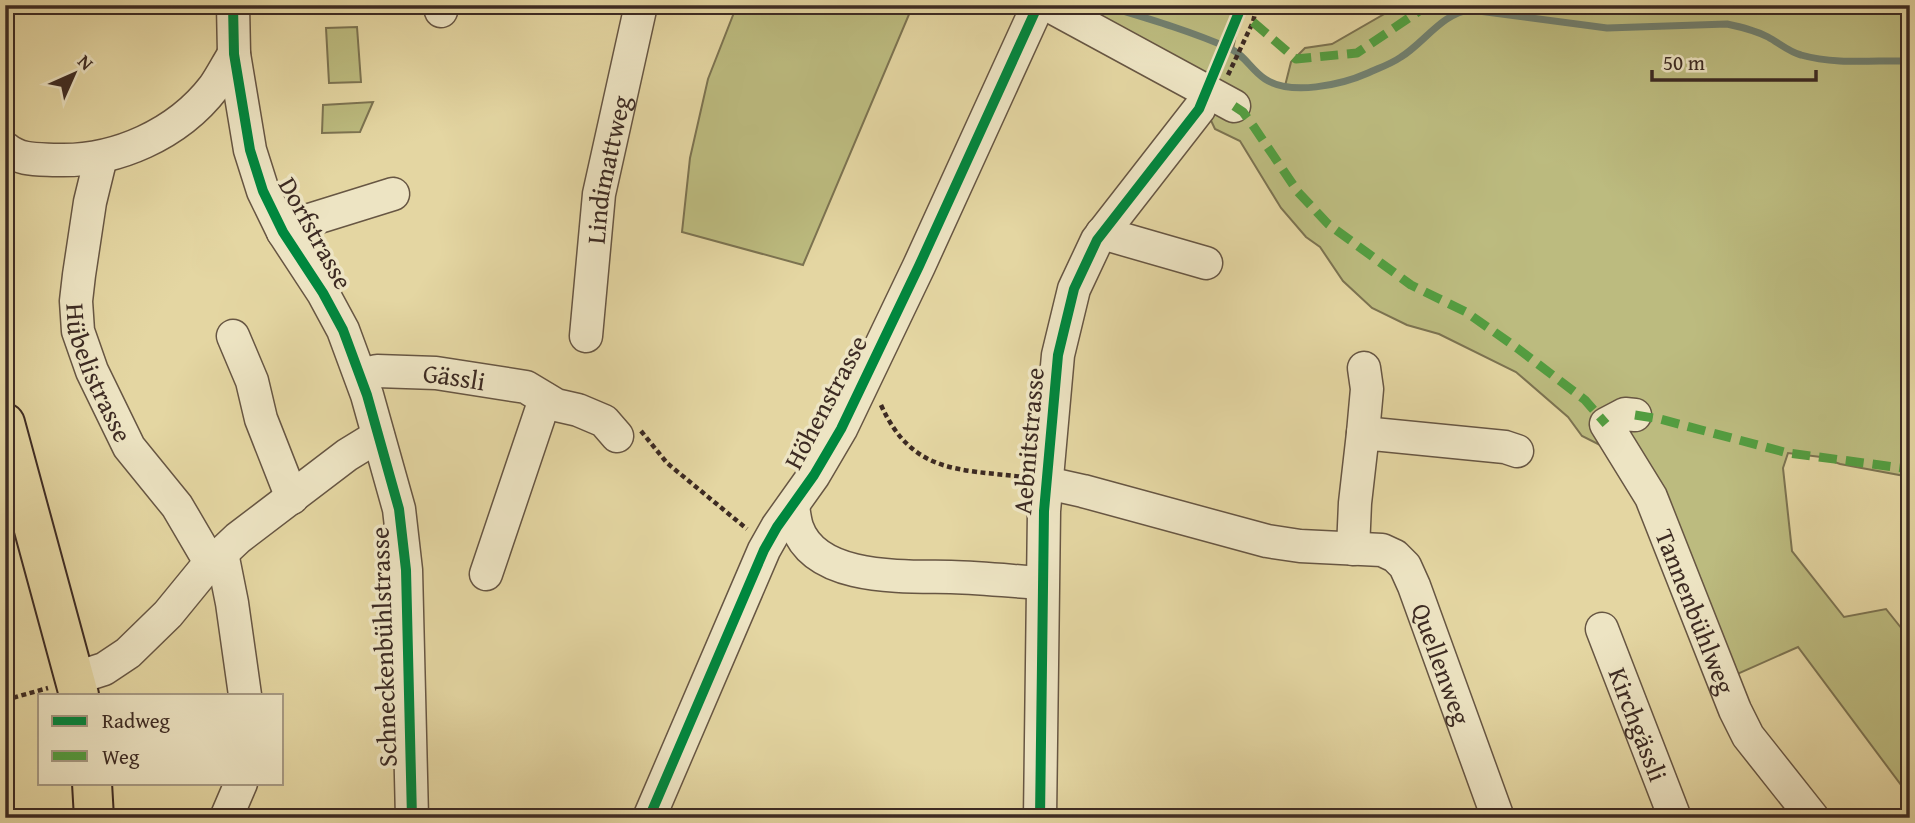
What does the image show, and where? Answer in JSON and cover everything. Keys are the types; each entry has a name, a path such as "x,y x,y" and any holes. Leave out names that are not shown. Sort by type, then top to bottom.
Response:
{"main road":[{"path":"5,424 77,687"},
{"path":"92,784 94,818"}],"street":[{"name":"Dorfstrasse","path":"233,5 234,54 250,150 270,208 282,232 323,293 343,330 378,436"},
{"name":"Lindimattweg","path":"586,336 599,194 642,5"},
{"name":"Höhenstrasse","path":"649,818 756,567 777,527 834,440 863,384 1038,5"},
{"path":"1048,5 1217,104"},
{"path":"5,148 29,159 79,161 140,144 184,117 214,86 234,54"},
{"name":"Aebnitstrasse","path":"1040,818 1044,511 1058,355 1074,289 1102,233 1217,104"},
{"name":"Hübelistrasse","path":"101,157 90,202 79,275 76,301 78,331 92,371 129,446 216,559 232,603 245,694"},
{"name":"Dorfstrasse","path":"282,232 303,222 393,194"},
{"path":"1102,233 1206,263"},
{"path":"233,336 292,498"},
{"path":"1353,549 1367,389 1364,368"},
{"name":"Gässli","path":"360,375 410,371 473,377 526,387 556,405 578,410 628,432"},
{"path":"486,574 545,399"},
{"name":"Tannenbühlweg","path":"1634,415 1625,414 1606,424 1651,497 1735,710 1748,736 1813,818"},
{"path":"1363,433 1504,447 1517,451"},
{"path":"77,687 138,644 216,559 347,455 378,436"},
{"name":"Schneckenbühlstrasse","path":"378,436 400,509 403,529 412,818"},
{"name":"Quellenweg","path":"1048,482 1267,541 1300,546 1382,550 1395,556 1405,566 1498,818"},
{"name":"Höhenstrasse","path":"793,506 802,536 818,552 840,566 867,573 1042,583"},
{"path":"1210,527 1252,511"},
{"path":"756,567 774,555 791,550 818,552"},
{"name":"Kirchgässli","path":"1602,629 1675,818"},
{"path":"226,818 241,784"}],"path":[{"path":"1217,104 1253,22 1257,5"},
{"path":"863,384 875,392 902,438 928,460 943,467 966,472 1048,482"},
{"path":"628,432 739,523"},
{"path":"38,694 77,687"},
{"path":"5,700 38,694"}],"shaded area":[{"path":"737,5 913,5 803,265 682,232 690,158 708,79"},
{"path":"1048,5 1242,5 1233,49 1263,77 1285,86 1291,62 1305,48 1332,44 1400,5 1910,5 1910,477 1840,464 1821,457 1788,453 1783,468 1792,551 1844,617 1886,609 1910,639 1910,797 1798,647 1724,680 1620,448 1600,445 1582,436 1568,417 1516,372 1439,334 1407,325 1372,308 1343,281 1320,247 1306,237 1281,208 1240,141 1215,129 1206,110"},
{"path":"357,27 361,82 329,83 326,28"},
{"path":"373,102 360,132 322,133 323,105"}],"waterway":[{"path":"1103,5 1229,48 1265,79 1288,87 1302,88 1330,85 1389,64 1451,16 1471,10 1607,28 1727,24 1758,32 1792,52 1814,58 1842,61 1910,61"}],"marked path":[{"path":"1253,22 1296,59 1357,53 1428,5"},
{"path":"1234,106 1243,112 1298,192 1328,224 1411,285 1466,312 1517,348 1585,400 1606,424"},
{"path":"1635,415 1660,419 1788,453 1910,469"}],"cycle path":[{"path":"233,5 234,54 250,150 263,191 283,232 323,293 343,330 367,395 399,509 406,570 412,818"},
{"path":"649,818 764,550 841,429 1038,5"},
{"path":"1040,818 1044,511 1058,355 1074,289 1097,240 1199,109 1242,5"}]}
